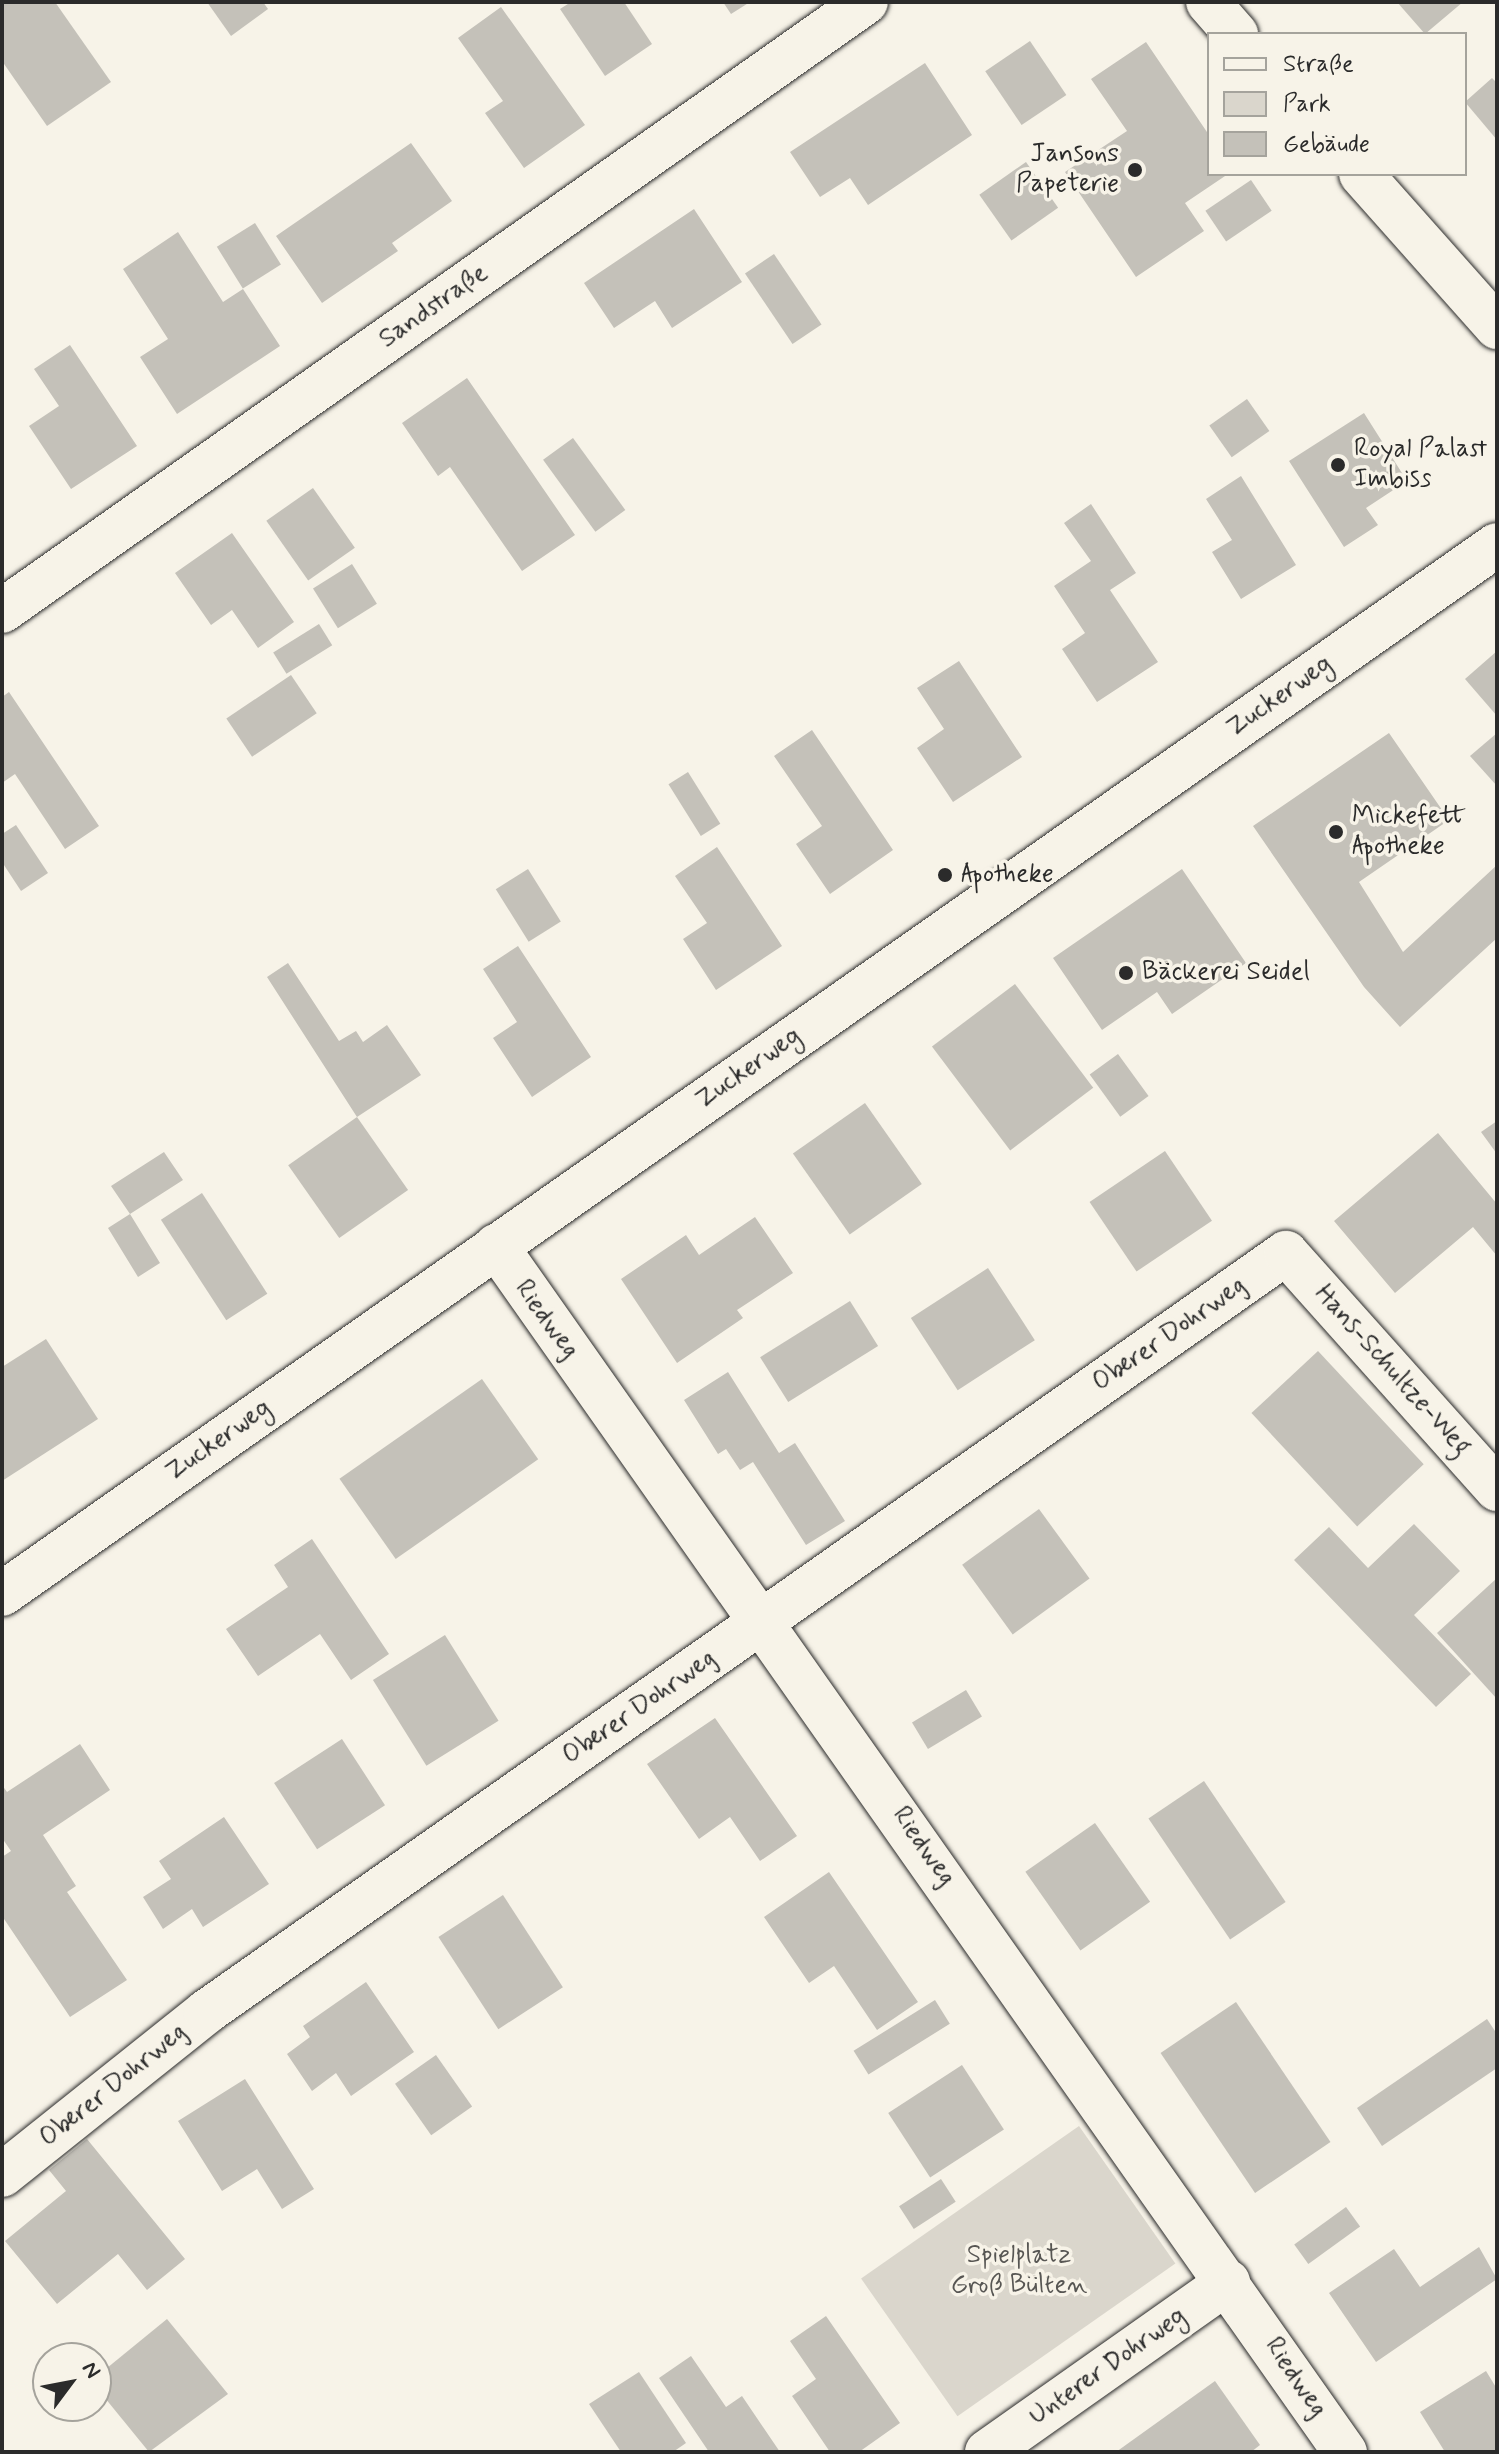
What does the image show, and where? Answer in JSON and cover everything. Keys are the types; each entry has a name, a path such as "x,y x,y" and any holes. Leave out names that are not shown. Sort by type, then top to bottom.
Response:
{"street":[{"name":"Sandstraße","path":"2,611 866,2"},
{"path":"1208,2 1234,32"},
{"path":"1363,176 1497,327"},
{"name":"Zuckerweg","path":"2,1594 1497,545"},
{"name":"Riedweg","path":"496,1246 765,1620 1345,2452"},
{"name":"Oberer Dohrweg","path":"2,2175 206,2012 1286,1253"},
{"name":"Hans-Schultze-Weg","path":"1286,1253 1497,1489"},
{"name":"Unterer Dohrweg","path":"987,2452 1228,2282"}],"green space":[{"name":"Spielplatz Groß Bülten","path":"1079,2126 1175,2264 957,2416 861,2279"}],"building":[{"path":"2,2 55,2 111,82 47,126 2,61"},
{"path":"207,2 263,2 268,9 231,36"},
{"path":"571,2 624,2 652,44 605,76 560,9"},
{"path":"723,2 750,2 731,14"},
{"path":"1397,2 1463,2 1427,32 1423,32"},
{"path":"501,7 585,125 524,168 485,113 503,101 458,38"},
{"path":"1030,41 1066,95 1022,125 985,71"},
{"path":"1146,42 1207,132 1207,176 1225,176 1185,203 1204,231 1136,277 1065,172 1127,131 1091,79"},
{"path":"925,63 972,135 868,205 850,178 820,197 790,152"},
{"path":"1492,78 1497,83 1497,140 1467,104 1467,100"},
{"path":"411,143 452,201 392,243 398,251 322,303 276,236"},
{"path":"1026,162 1058,208 1011,241 979,195"},
{"path":"1251,180 1272,211 1226,241 1205,211"},
{"path":"694,209 742,282 672,328 655,301 614,328 584,283"},
{"path":"255,223 281,265 243,288 217,247"},
{"path":"178,232 223,302 243,289 280,346 177,414 140,357 168,339 123,269"},
{"path":"774,254 822,324 793,344 745,274"},
{"path":"70,345 137,446 71,489 29,426 59,406 34,369"},
{"path":"467,378 575,535 522,571 450,467 438,476 402,423"},
{"path":"1247,399 1269,431 1232,457 1209,425"},
{"path":"1364,413 1407,481 1366,508 1378,525 1344,547 1289,461"},
{"path":"573,438 625,510 595,532 543,460"},
{"path":"1241,476 1296,565 1241,599 1212,552 1232,540 1206,499"},
{"path":"313,488 355,548 308,580 266,521"},
{"path":"1091,504 1136,573 1110,590 1158,662 1097,702 1062,649 1085,633 1054,586 1091,561 1064,523"},
{"path":"232,533 294,622 258,648 232,610 211,625 175,573"},
{"path":"352,564 377,604 338,628 313,588"},
{"path":"319,624 332,645 286,674 273,653"},
{"path":"1497,651 1497,716 1465,679"},
{"path":"959,661 1022,757 953,802 917,748 944,729 917,688"},
{"path":"291,675 317,713 252,757 226,719"},
{"path":"9,692 99,826 65,849 15,774 2,783 2,697"},
{"path":"812,730 893,850 830,894 796,844 822,826 774,756"},
{"path":"1389,733 1449,820 1359,882 1403,952 1497,865 1497,938 1400,1027 1364,987 1253,826"},
{"path":"1497,733 1497,786 1470,756"},
{"path":"688,772 720,824 701,836 668,784"},
{"path":"16,825 48,873 21,891 2,862 2,834"},
{"path":"717,847 782,946 716,990 683,939 707,923 675,876"},
{"path":"528,869 561,922 529,942 496,889"},
{"path":"1182,869 1246,963 1172,1014 1157,992 1102,1030 1053,958"},
{"path":"518,946 591,1057 532,1097 493,1038 517,1022 483,969"},
{"path":"288,963 339,1041 356,1031 363,1042 387,1025 421,1075 357,1117 267,977"},
{"path":"1015,984 1093,1088 1010,1150 932,1047"},
{"path":"1118,1054 1149,1096 1120,1117 1090,1075"},
{"path":"865,1103 922,1184 850,1235 793,1153"},
{"path":"357,1117 408,1190 339,1238 288,1165"},
{"path":"1497,1121 1497,1154 1481,1132"},
{"path":"1438,1133 1497,1204 1497,1256 1473,1227 1395,1293 1334,1221"},
{"path":"1165,1151 1212,1221 1137,1272 1090,1202"},
{"path":"164,1152 183,1180 130,1214 111,1186"},
{"path":"202,1193 267,1294 226,1320 161,1220"},
{"path":"130,1214 160,1263 138,1277 108,1228"},
{"path":"755,1217 793,1273 737,1310 743,1318 677,1363 621,1279 686,1235 699,1255"},
{"path":"988,1268 1035,1340 958,1390 911,1318"},
{"path":"850,1301 878,1346 788,1402 760,1357"},
{"path":"46,1339 98,1419 2,1481 2,1367"},
{"path":"1318,1351 1424,1464 1357,1526 1251,1413"},
{"path":"728,1372 779,1453 795,1443 845,1521 806,1545 753,1462 740,1470 726,1449 718,1454 684,1400"},
{"path":"482,1379 538,1459 396,1559 339,1479"},
{"path":"1039,1509 1090,1579 1013,1634 962,1565"},
{"path":"1414,1524 1460,1571 1414,1615 1471,1674 1436,1707 1294,1560 1329,1527 1368,1568"},
{"path":"312,1539 389,1654 351,1680 320,1634 258,1676 226,1629 288,1587 274,1565"},
{"path":"1497,1578 1497,1699 1437,1633"},
{"path":"445,1635 499,1721 426,1766 373,1680"},
{"path":"966,1690 982,1717 928,1749 912,1722"},
{"path":"715,1718 797,1836 760,1861 730,1817 699,1839 647,1764"},
{"path":"342,1739 385,1805 317,1849 274,1783"},
{"path":"80,1744 110,1790 43,1835 76,1886 67,1892 127,1980 70,2017 2,1916 2,1857 11,1851 2,1838 2,1785 7,1792"},
{"path":"1204,1781 1286,1902 1230,1940 1148,1818"},
{"path":"224,1817 269,1884 203,1927 192,1909 163,1929 143,1897 171,1879 159,1861"},
{"path":"1095,1823 1150,1902 1080,1950 1025,1872"},
{"path":"829,1872 918,2002 877,2030 834,1966 809,1983 764,1917"},
{"path":"503,1895 563,1987 498,2029 438,1937"},
{"path":"366,1982 414,2052 351,2096 336,2073 312,2091 287,2054 310,2037 303,2026"},
{"path":"935,2000 950,2024 868,2075 854,2051"},
{"path":"1236,2002 1331,2142 1255,2193 1161,2053"},
{"path":"1487,2019 1497,2034 1497,2068 1382,2146 1357,2108"},
{"path":"436,2055 472,2107 431,2135 395,2084"},
{"path":"962,2065 1004,2130 930,2178 888,2113"},
{"path":"245,2079 314,2189 282,2209 257,2169 222,2191 178,2121"},
{"path":"87,2139 185,2259 147,2290 118,2254 57,2304 5,2241 66,2191 49,2170"},
{"path":"941,2179 956,2202 914,2229 899,2206"},
{"path":"1346,2207 1360,2226 1308,2264 1294,2245"},
{"path":"1479,2247 1497,2279 1376,2362 1329,2293 1394,2249 1420,2287"},
{"path":"826,2316 900,2423 859,2452 830,2452 792,2396 816,2379 790,2341"},
{"path":"167,2319 228,2394 149,2452 112,2407 112,2364"},
{"path":"691,2356 726,2407 742,2396 780,2452 709,2452 659,2378"},
{"path":"1486,2371 1497,2389 1497,2452 1445,2452 1420,2412"},
{"path":"639,2372 686,2443 673,2452 621,2452 589,2404"},
{"path":"1215,2381 1260,2445 1251,2452 1116,2452"}],"place":[{"name":"Jansons Papeterie","path":"1135,170"},
{"name":"Royal Palast Imbiss","path":"1338,465"},
{"name":"Mickefett Apotheke","path":"1336,832"},
{"name":"Apotheke","path":"945,875"},
{"name":"Bäckerei Seidel","path":"1126,973"}]}
